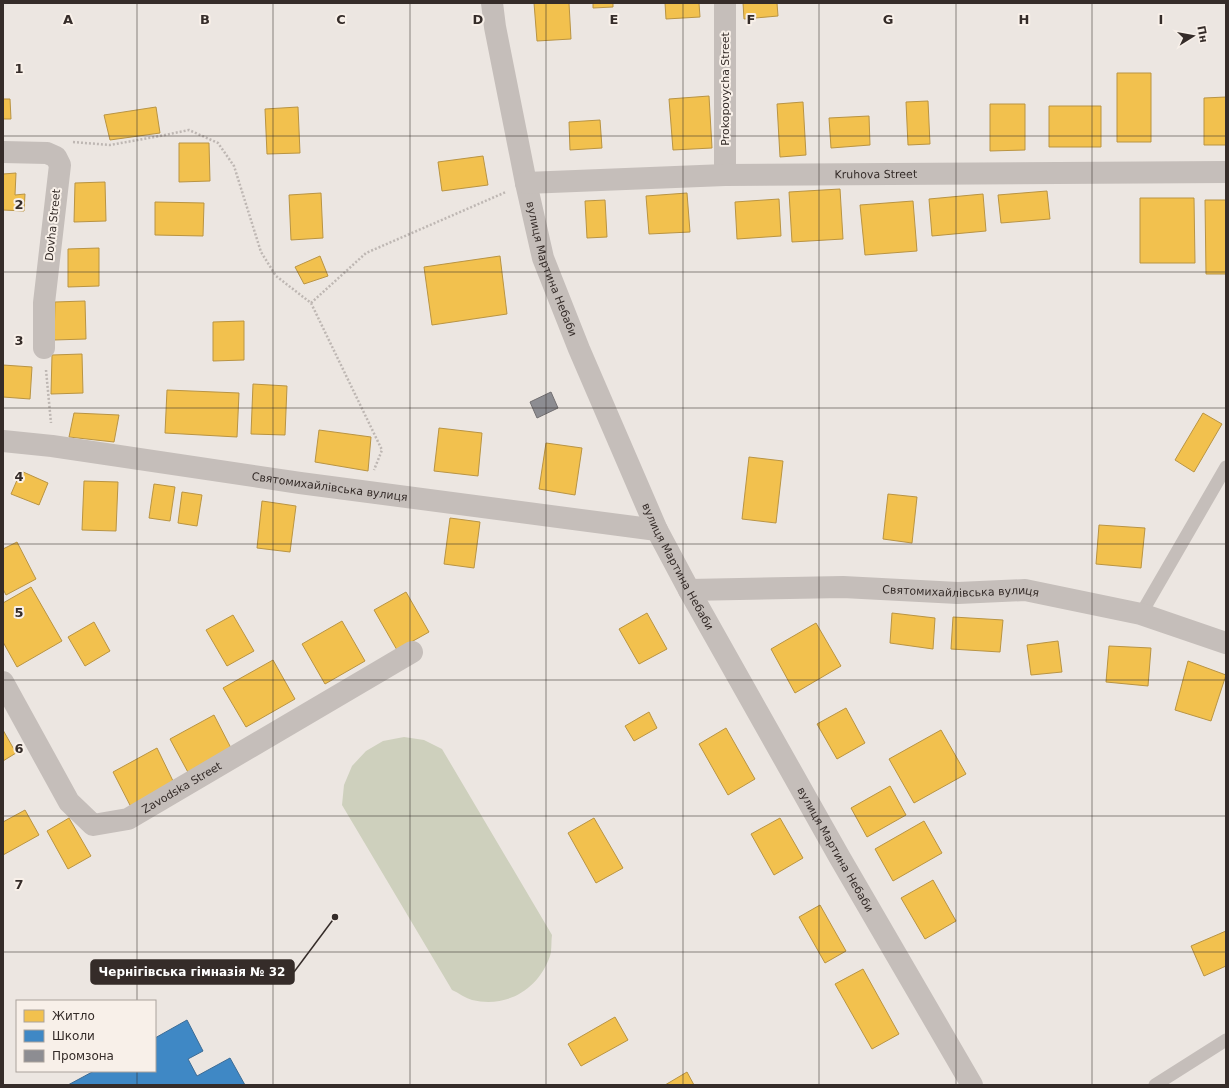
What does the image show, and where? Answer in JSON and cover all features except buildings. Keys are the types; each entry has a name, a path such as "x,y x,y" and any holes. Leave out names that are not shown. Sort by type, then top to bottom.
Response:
{"street":[{"name":"вулиця Мартина Небаби","path":"492,3 495,27 526,183 543,258 579,350 657,530 689,590 840,858 972,1085"},
{"name":"Prokopovycha Street","path":"725,3 725,175"},
{"name":"Dovha Street","path":"3,152 47,153 56,157 60,165 44,303 44,348"},
{"name":"Kruhova Street","path":"526,183 725,175 1226,172"},
{"name":"Святомихайлівська вулиця","path":"3,441 52,446 300,483 657,530"},
{"name":"Святомихайлівська вулиця","path":"689,590 843,587 958,593 1025,590 1141,614 1226,643"},
{"name":"Zavodska Street","path":"3,682 69,802 93,825 128,819 412,652"}],"lane":[{"path":"1141,614 1226,467"},
{"path":"1155,1085 1226,1040"}],"path":[{"path":"70,142 110,144 189,130 218,143 234,166 261,252 276,276 311,304 382,450 372,474 370,492"},
{"path":"311,304 366,253 526,183"},
{"path":"44,348 52,446"}],"green space":[{"path":"404,737 424,740 442,749 552,935 550,956 545,968 529,987 520,994 509,999 485,1002 472,1000 452,990 342,805 344,785 352,766 366,751 383,741"}],"place":[{"name":"Чернігівська гімназія № 32","path":"335,917"}]}
